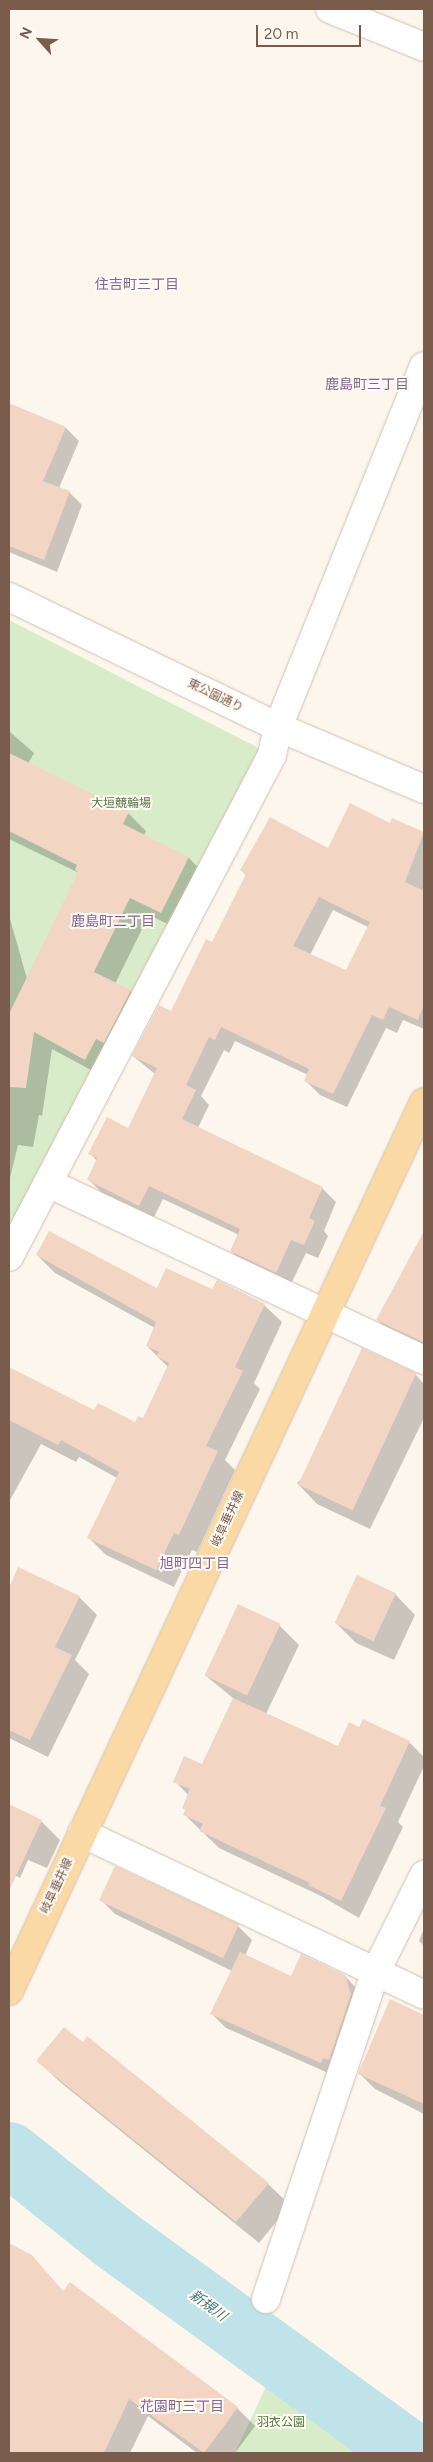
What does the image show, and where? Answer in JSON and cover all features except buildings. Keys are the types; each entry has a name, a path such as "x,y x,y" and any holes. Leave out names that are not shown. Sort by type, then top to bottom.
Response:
{"main road":[{"name":"岐阜垂井線","path":"9,1991 424,1102"}],"street":[{"path":"330,9 424,48"},
{"path":"9,1257 269,762 278,727 424,366"},
{"name":"東公園通り","path":"9,596 278,727 424,788"},
{"path":"48,1183 424,1360"},
{"path":"82,1833 424,1995"},
{"path":"266,2299 375,1972 424,1875"}],"green space":[{"name":"大垣競輪場","path":"9,620 272,755 9,1257"},
{"name":"羽衣公園","path":"270,2378 369,2453 235,2453"}],"waterway":[{"name":"新規川","path":"9,2154 115,2239 410,2453"}],"district":[{"name":"住吉町三丁目","path":"137,285"},
{"name":"鹿島町三丁目","path":"367,385"},
{"name":"鹿島町二丁目","path":"113,922"},
{"name":"旭町四丁目","path":"195,1564"},
{"name":"花園町三丁目","path":"182,2407"}]}
